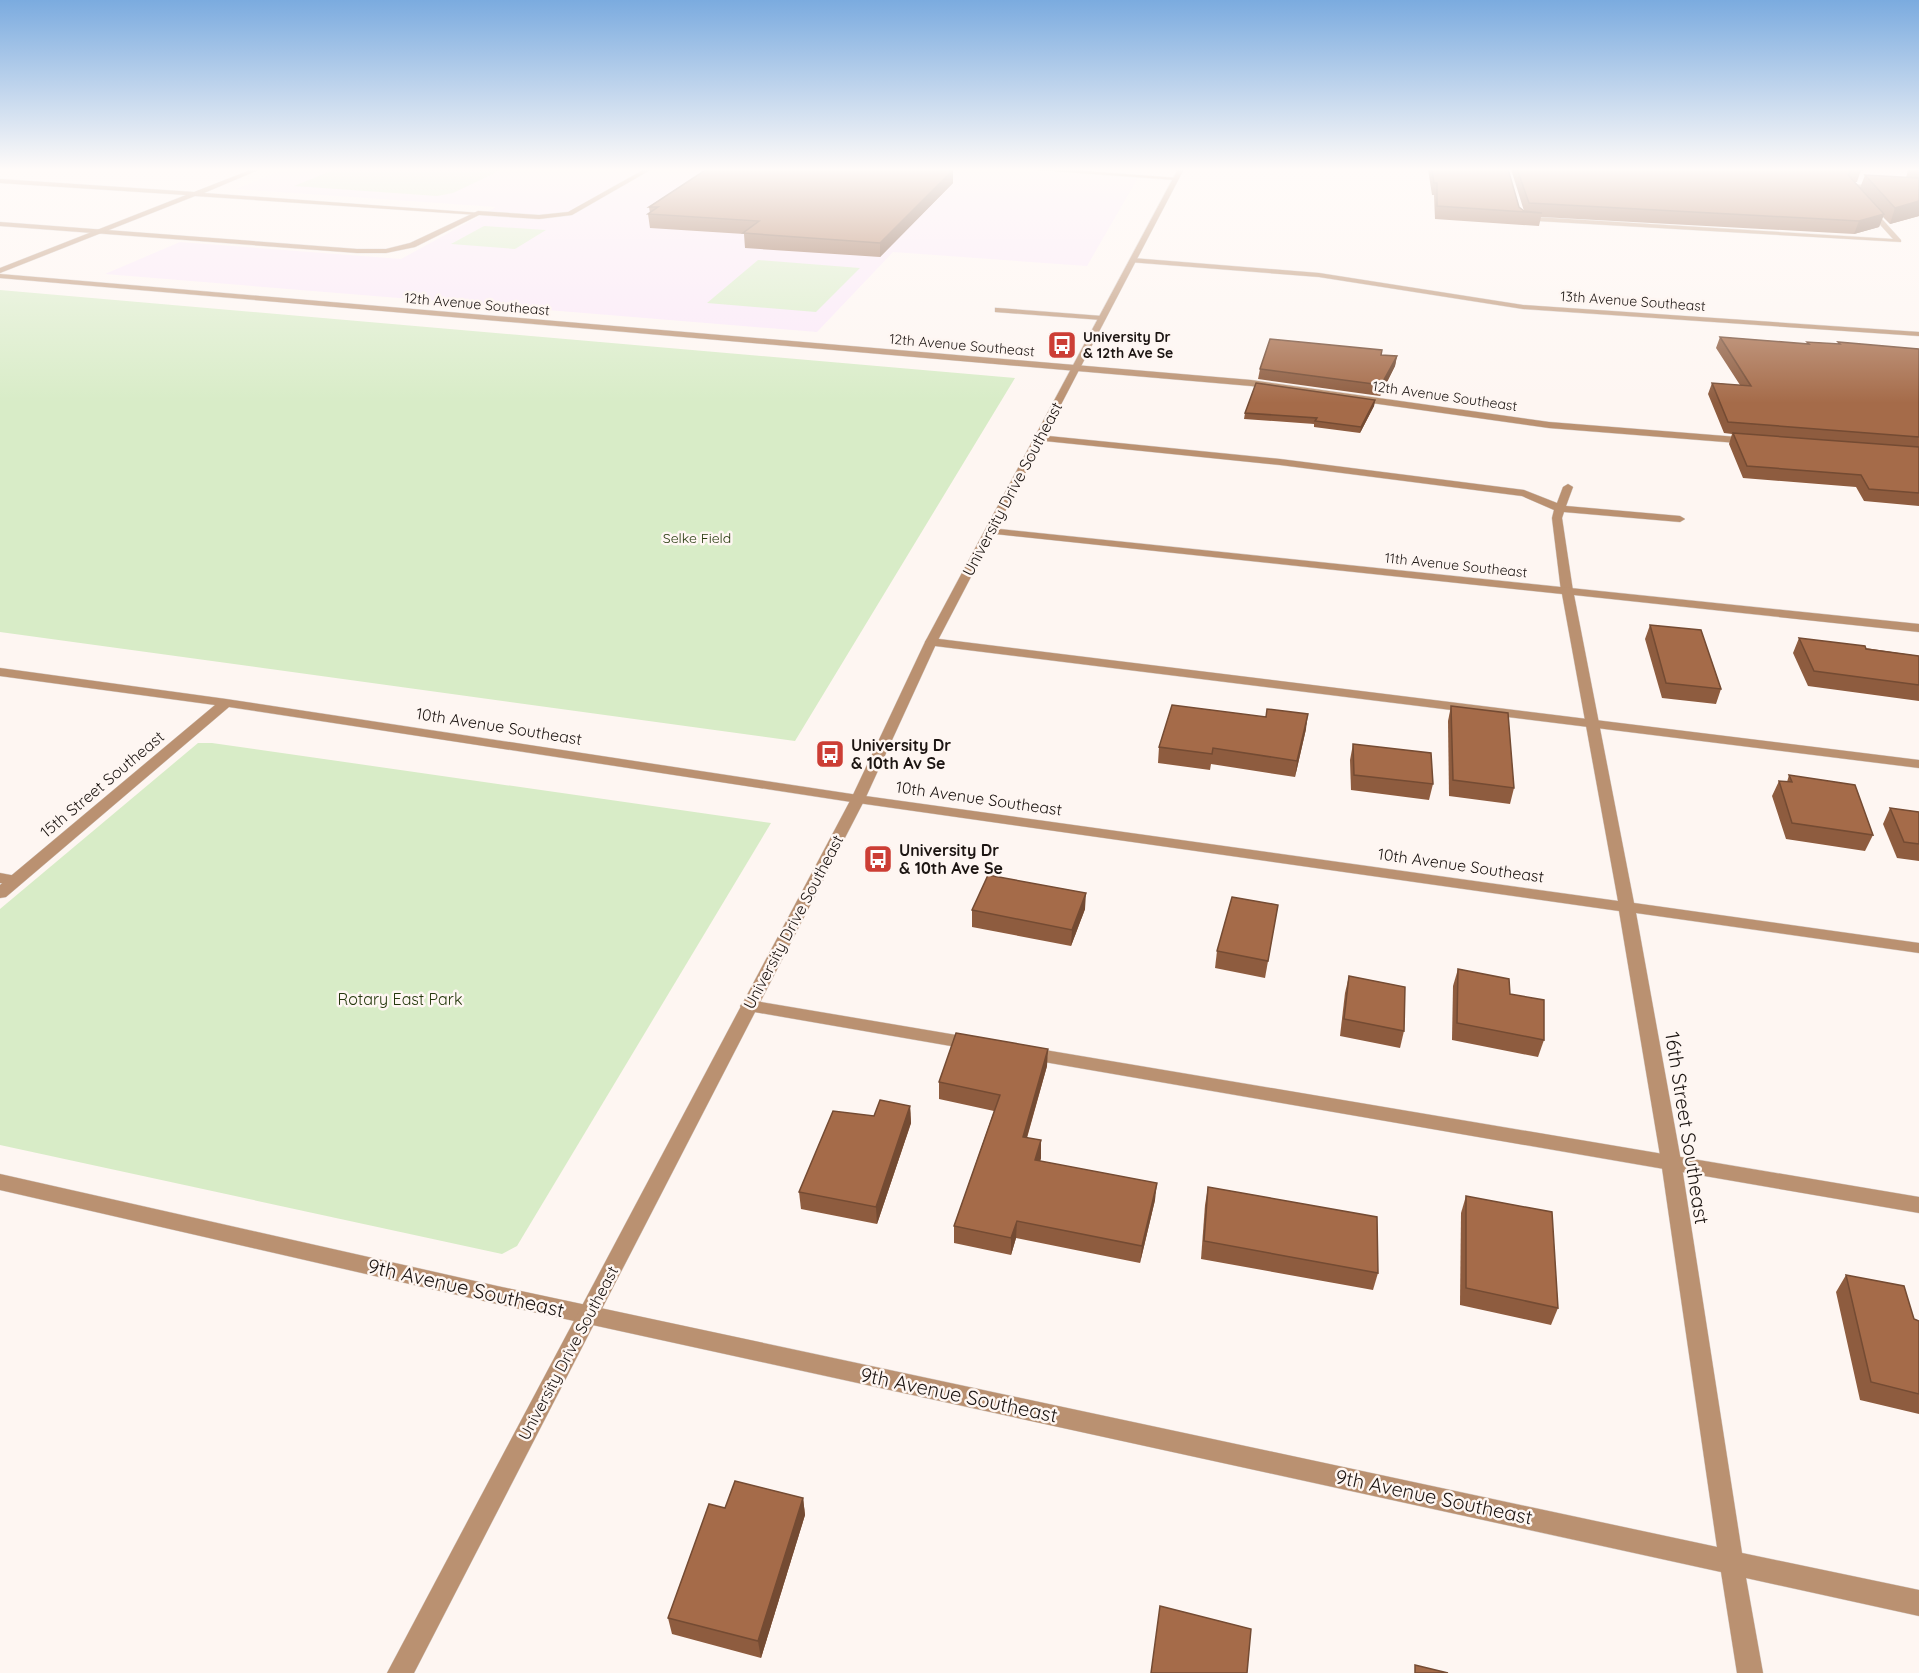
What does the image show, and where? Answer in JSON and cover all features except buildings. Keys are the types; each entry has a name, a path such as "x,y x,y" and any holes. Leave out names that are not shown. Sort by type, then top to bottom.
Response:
{"street":[{"path":"0,271 60,247"},
{"path":"308,247 386,251 403,247"},
{"name":"University Drive Southeast","path":"400,1673 858,799 931,642 1139,247"},
{"name":"13th Avenue Southeast","path":"1132,260 1319,275 1522,307 1919,334"},
{"name":"12th Avenue Southeast","path":"0,276 1298,388 1549,425 1764,442"},
{"path":"998,310 1102,318"},
{"path":"1038,438 1280,462 1524,493 1561,509 1680,519"},
{"name":"16th Street Southeast","path":"1568,487 1557,518 1567,591 1627,906 1671,1162 1730,1562 1750,1673"},
{"name":"11th Avenue Southeast","path":"990,531 1919,628"},
{"path":"931,642 1919,764"},
{"name":"10th Avenue Southeast","path":"0,672 226,703 858,799 1919,948"},
{"name":"15th Street Southeast","path":"0,893 7,879 226,703"},
{"path":"749,1006 988,1046"},
{"path":"1012,1050 1919,1205"},
{"name":"9th Avenue Southeast","path":"0,1182 588,1315 1919,1603"}],"shaded area":[{"path":"168,247 246,247 401,259 423,247 1098,247 1087,266 893,252 817,332 105,274"}],"green space":[{"path":"490,247 518,247 515,249"},
{"path":"758,260 860,268 816,312 707,303"},
{"name":"Selke Field","path":"0,290 1015,378 795,741 0,632"},
{"name":"Rotary East Park","path":"198,743 212,743 771,823 517,1246 502,1254 0,1145 0,909"}],"place":[{"name":"University Dr & 12th Ave Se","path":"1062,345"},
{"name":"University Dr & 10th Av Se","path":"830,754"},
{"name":"University Dr & 10th Ave Se","path":"878,859"}]}
